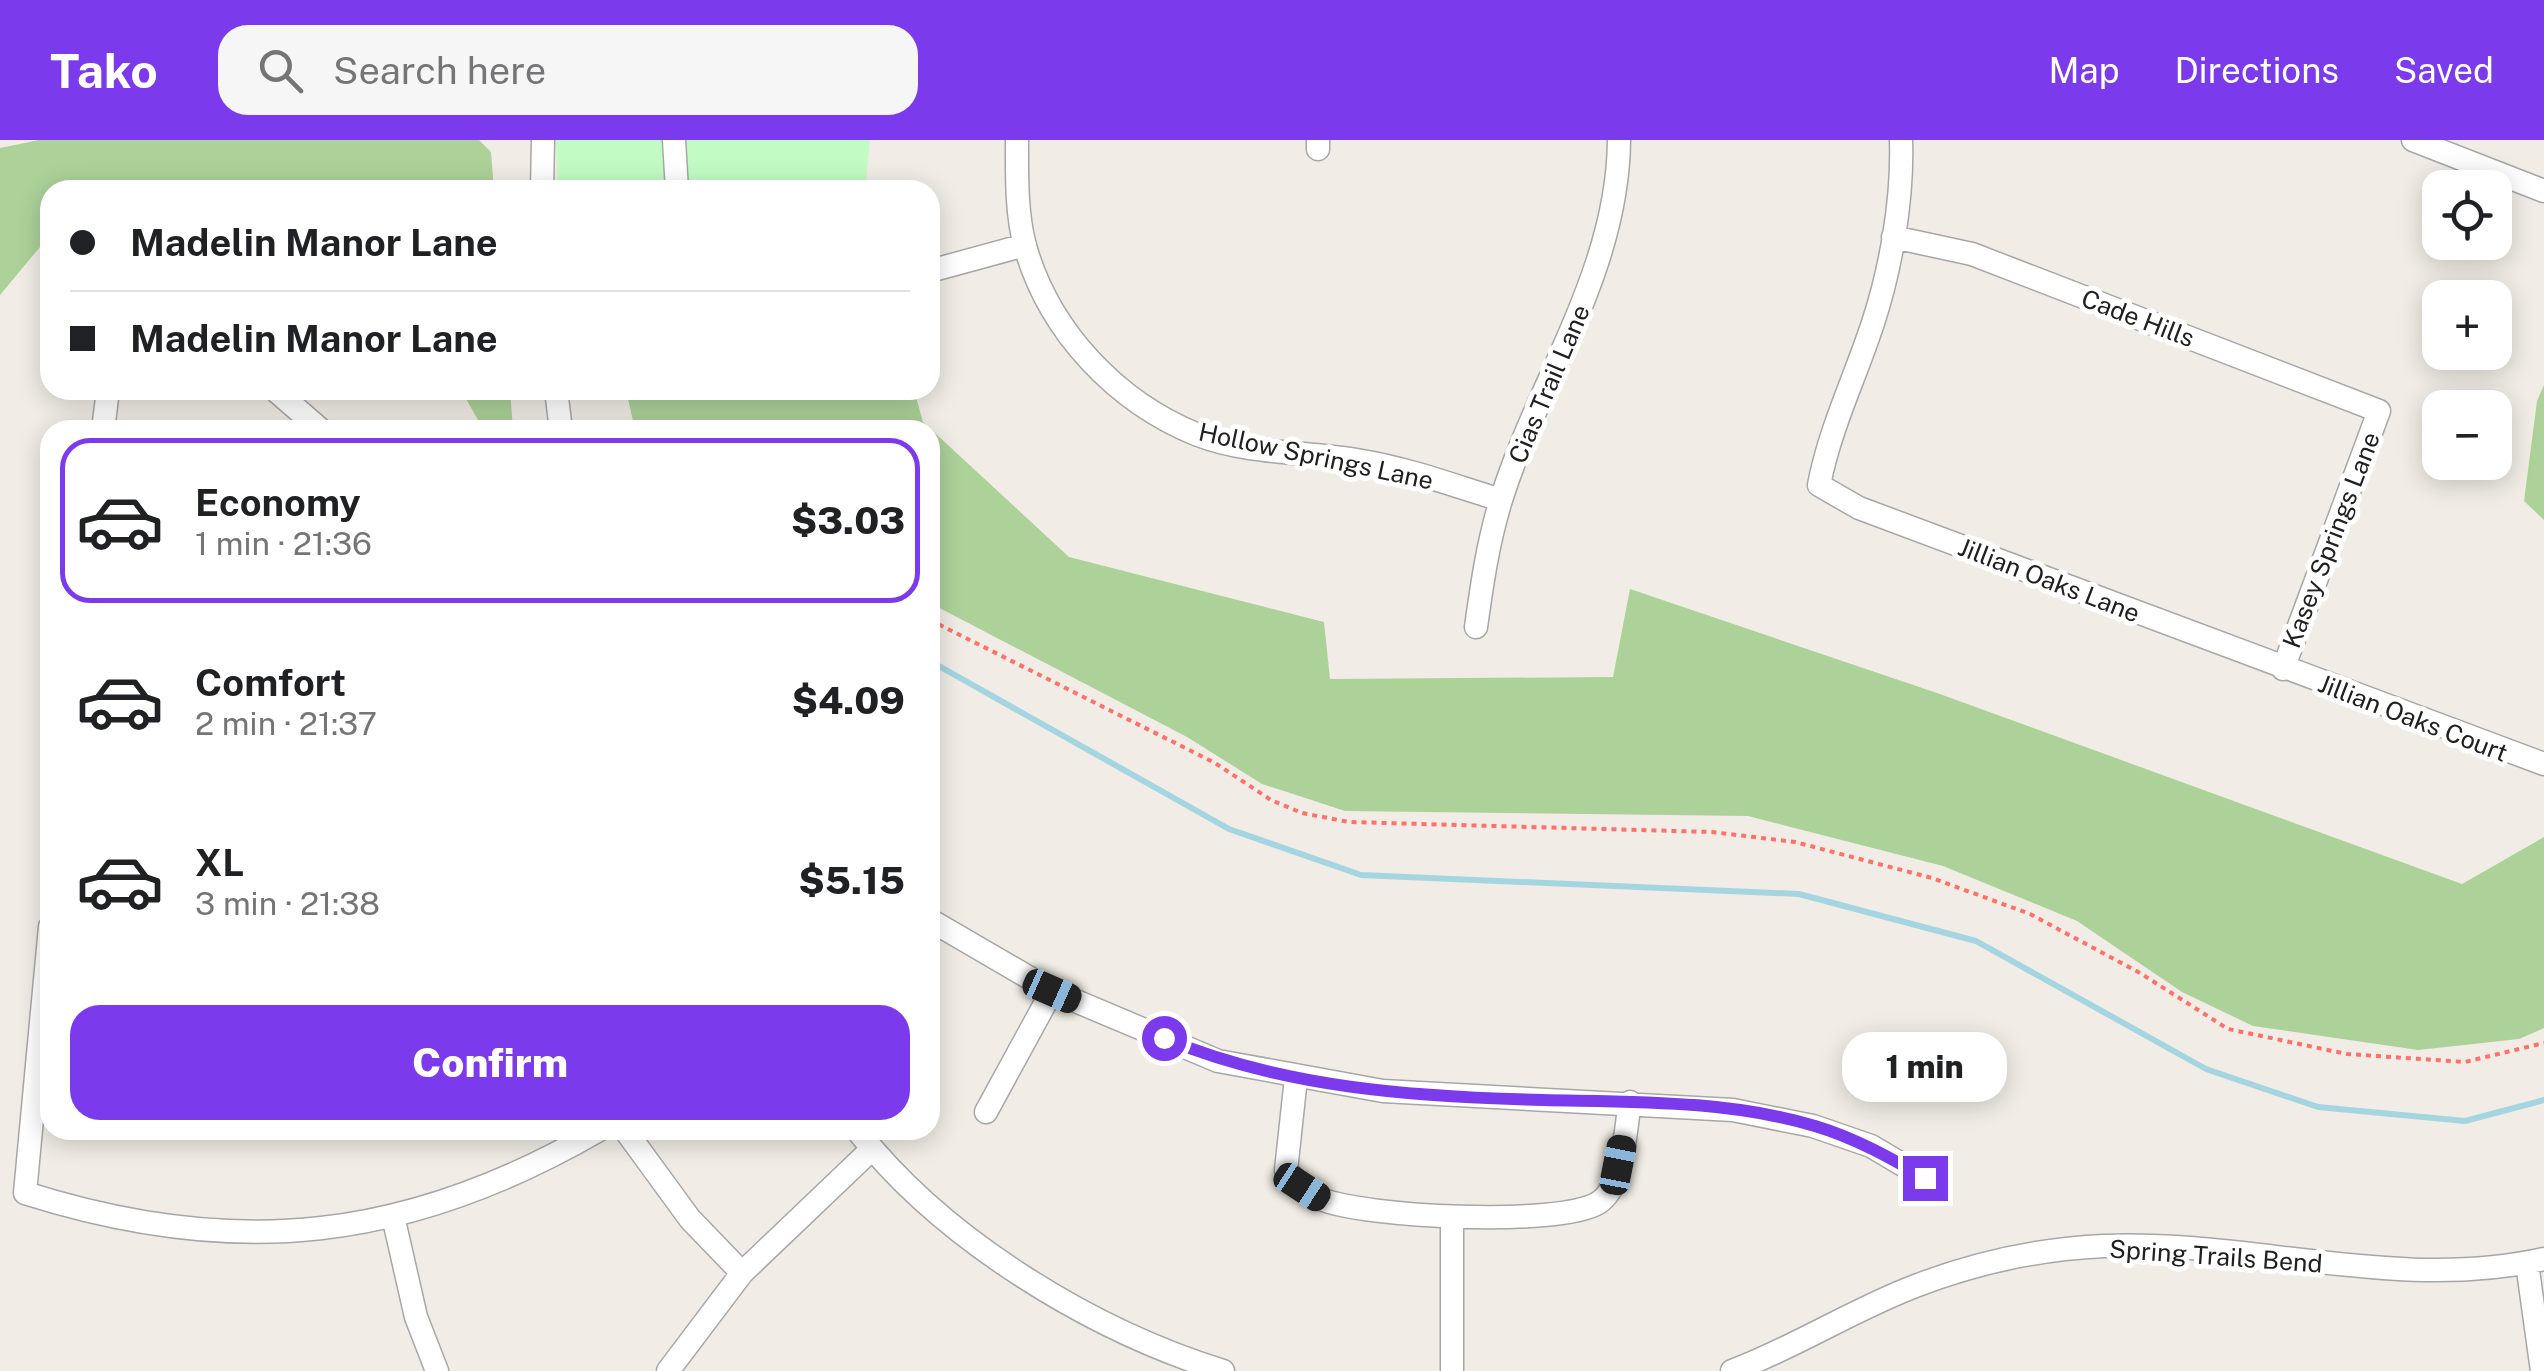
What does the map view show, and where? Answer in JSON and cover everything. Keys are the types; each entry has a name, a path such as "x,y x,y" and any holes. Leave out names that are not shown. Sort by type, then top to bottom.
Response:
{"street":[{"path":"542,180 543,140"},
{"path":"674,140 676,180"},
{"name":"Hollow Springs Lane","path":"1017,140 1017,193 1025,245 1051,312 1117,388 1154,413 1200,436 1258,448 1360,460 1501,500"},
{"name":"Cias Trail Lane","path":"1476,628 1484,566 1501,500 1582,308 1607,233 1618,140"},
{"path":"1893,237 1901,140"},
{"path":"2413,140 2544,191"},
{"name":"Cade Hills","path":"1893,237 1972,254 2379,411"},
{"name":"Jillian Oaks Lane","path":"1893,237 1874,321 1828,439 1819,485 1858,508 2282,669"},
{"path":"940,268 1025,245"},
{"path":"287,400 310,420"},
{"name":"Kasey Springs Lane","path":"2282,669 2379,411"},
{"name":"Jillian Oaks Court","path":"2282,669 2544,764"},
{"path":"940,926 1052,991 1218,1061 1383,1091 1733,1110 1813,1126 1871,1146 1925,1178"},
{"path":"986,1112 1052,991"},
{"path":"40,1034 25,1193 128,1220 211,1231 282,1232 394,1216 442,1204 502,1180 580,1140"},
{"path":"1296,1078 1286,1170 1302,1187 1322,1200 1452,1218 1513,1218 1575,1211 1600,1202 1615,1180 1630,1102"},
{"path":"632,1140 690,1219 742,1274"},
{"path":"668,1371 742,1274 864,1140"},
{"path":"866,1140 968,1238 1121,1334 1223,1371"},
{"path":"394,1216 416,1317 436,1371"},
{"path":"1452,1218 1452,1371"},
{"name":"Spring Trails Bend","path":"1732,1371 1790,1349 1916,1286 2012,1256 2104,1246 2185,1249 2379,1268 2454,1270 2535,1261"},
{"path":"2535,1261 2542,1371"}],"path":[{"path":"940,625 1214,763 1270,800 1302,812 1349,822 1712,832 1795,842 1932,878 2030,914 2140,972 2228,1030 2347,1054 2465,1062 2544,1044"}],"green space":[{"path":"39,140 479,140 491,152 493,180 40,180 40,247 0,295 0,148"},
{"path":"556,140 870,140 866,180 558,180"},
{"path":"2544,385 2544,520 2524,501 2537,401"},
{"path":"467,400 511,400 512,420 478,420"},
{"path":"628,400 917,400 922,420 633,420"},
{"path":"940,438 1069,557 1324,622 1330,679 1613,677 1630,589 1937,693 2462,884 2544,837 2544,1028 2519,1039 2418,1050 2253,1026 2182,992 2077,921 1943,866 1748,816 1345,811 1262,784 1187,737 940,608"}],"waterway":[{"path":"940,667 1229,829 1361,875 1799,894 1976,941 2206,1069 2318,1107 2465,1121 2544,1100"}],"route":[{"path":"1164,1038 1218,1061 1383,1091 1733,1110 1813,1126 1871,1146 1925,1178"}]}
